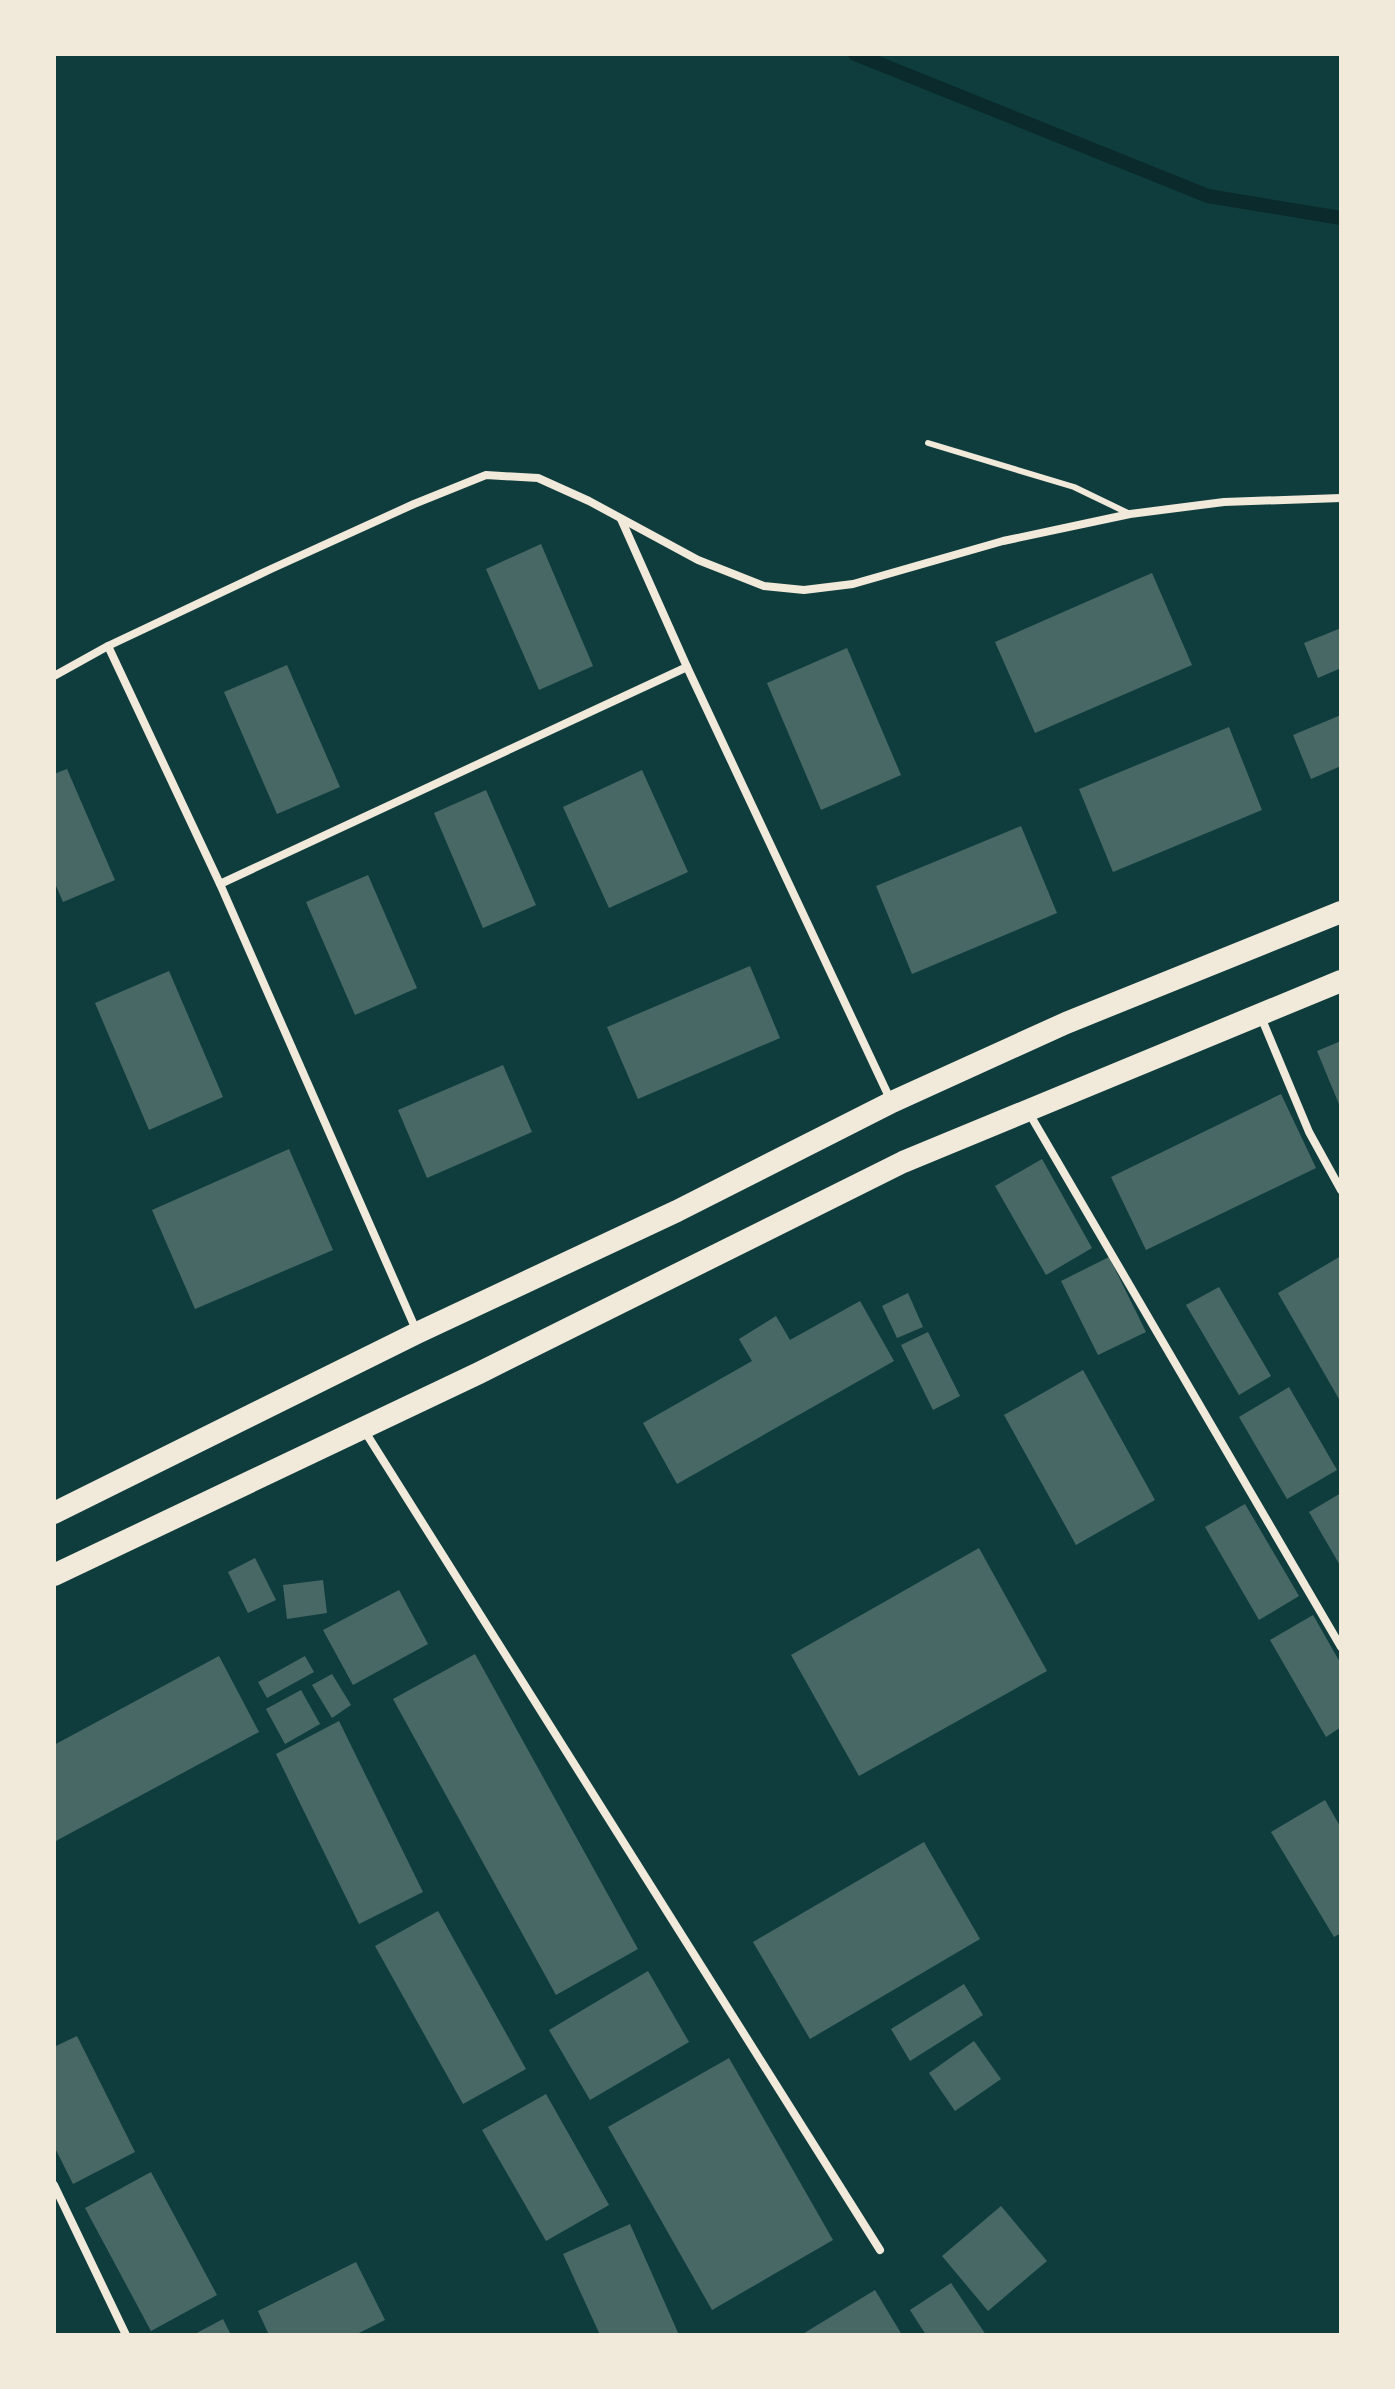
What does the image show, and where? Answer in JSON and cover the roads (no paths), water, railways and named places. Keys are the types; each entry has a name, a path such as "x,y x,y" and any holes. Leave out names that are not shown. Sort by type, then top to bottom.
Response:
{"highway":[{"path":"54,1513 417,1333 677,1211 892,1102 1066,1023 1341,912"},
{"path":"54,1575 364,1429 903,1162 1341,981"}],"street":[{"path":"54,676 108,646 399,510 486,475 538,478 711,565 764,586 804,590 853,584 1003,541 1130,514 1224,502 1341,498"},
{"path":"621,518 687,667 892,1102"},
{"path":"108,646 220,884 417,1333"},
{"path":"220,884 687,667"},
{"path":"1260,1013 1309,1132 1341,1190"},
{"path":"1028,1111 1341,1647"},
{"path":"364,1429 880,2250"},
{"path":"54,2185 126,2335"}],"lane":[{"path":"928,443 1074,487 1130,514"}],"waterway":[{"path":"855,54 1208,196 1341,218"}]}
